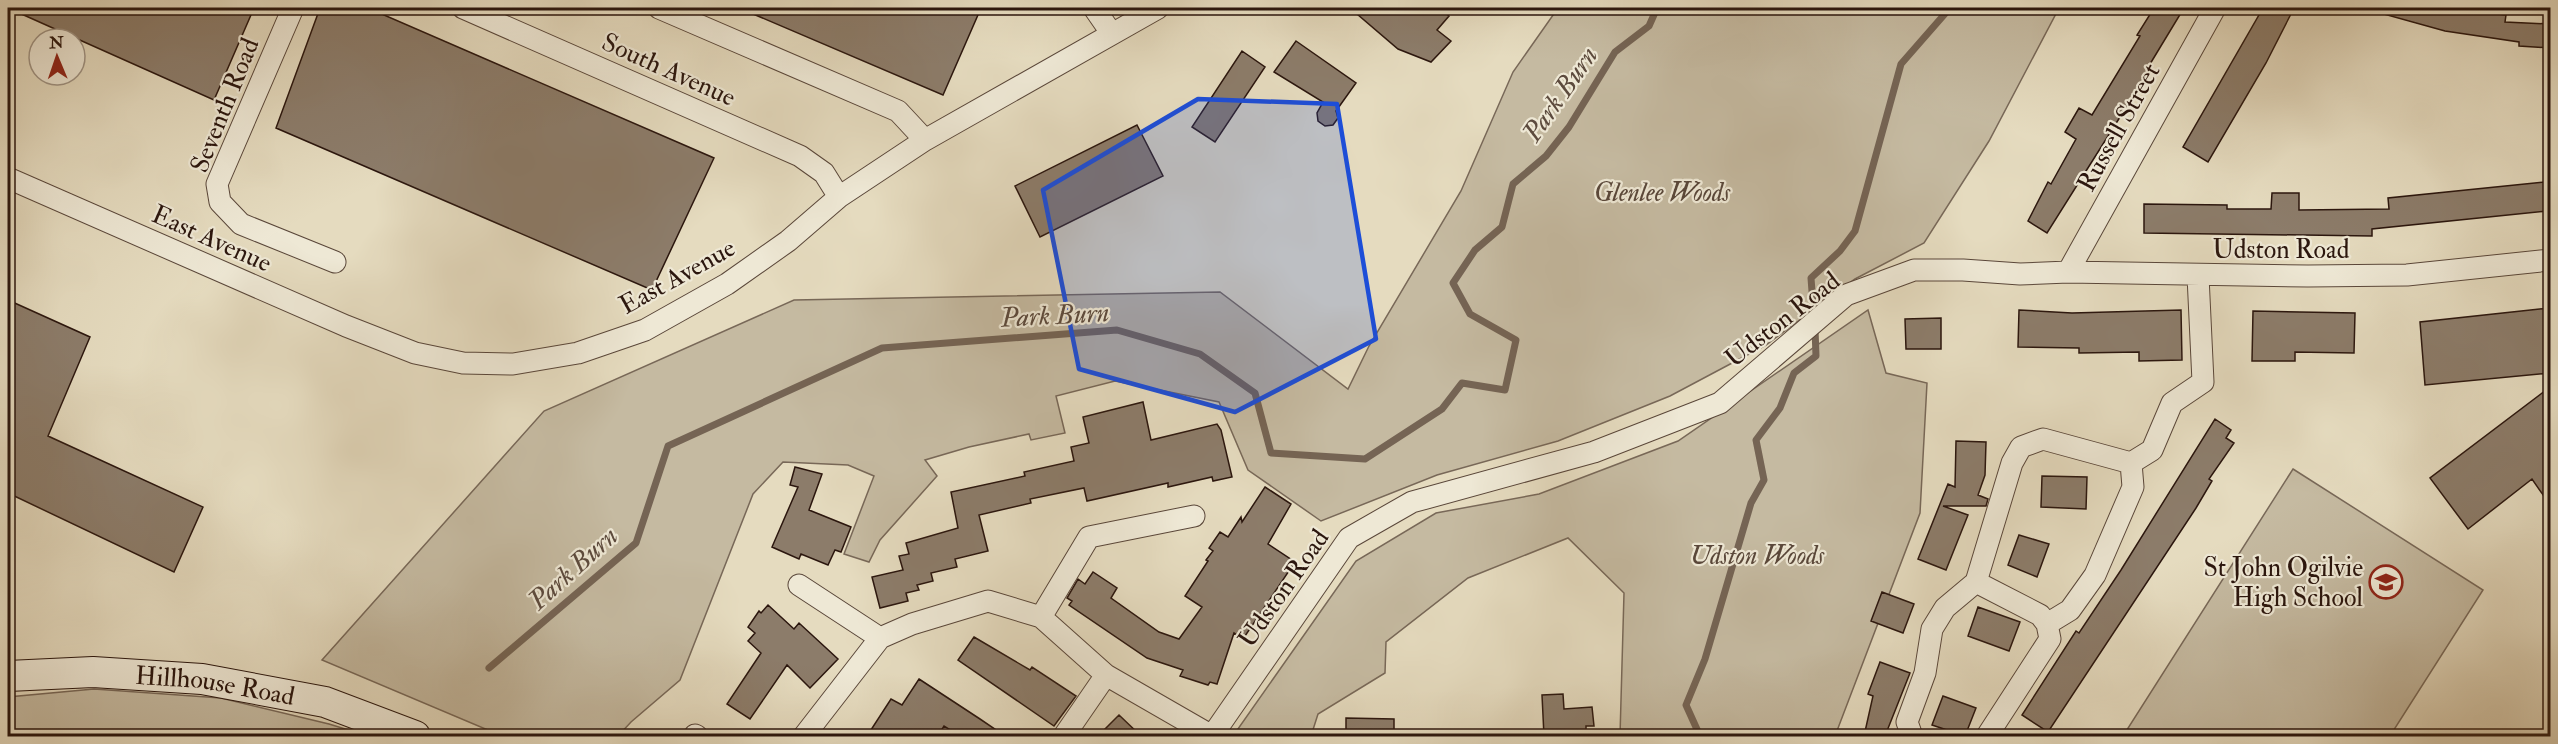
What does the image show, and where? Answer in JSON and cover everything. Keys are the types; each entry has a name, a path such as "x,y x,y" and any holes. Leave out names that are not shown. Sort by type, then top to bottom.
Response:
{"street":[{"name":"Seventh Road","path":"294,8 217,184 220,202 241,224 335,262"},
{"name":"South Avenue","path":"463,8 800,156 824,173 839,197"},
{"name":"South Avenue","path":"659,8 898,111 925,140"},
{"path":"1094,8 1112,34"},
{"name":"East Avenue","path":"8,178 346,327 405,349 463,363 513,364 578,353 645,330 727,284 788,241 839,197 925,140 1158,8"},
{"name":"Russell Street","path":"2068,272 2215,8"},
{"name":"Udston Road","path":"1212,736 1349,538 1412,502 1594,452 1720,403 1846,296 1914,270 2198,276 2407,275 2550,260"},
{"path":"2132,464 2152,450 2172,403 2203,382 2198,276"},
{"path":"1912,736 1907,722 1925,673 1932,629 1945,608 1976,582 2012,463 2021,447 2043,439 2132,464"},
{"path":"2047,624 2070,610 2095,575 2133,487 2132,464"},
{"path":"1041,617 1089,537 1194,516"},
{"path":"1976,582 2040,615 2047,624 2050,639 1987,736"},
{"path":"799,585 880,638"},
{"path":"804,736 880,638 912,624 988,601 1041,617 1106,675 1212,736"},
{"name":"Hillhouse Road","path":"8,676 93,672 202,679 325,702 415,736"},
{"path":"1064,736 1106,675"}],"highlighted area":[{"path":"1198,99 1337,104 1376,339 1235,412 1079,369 1043,190"}],"green space":[{"name":"Glenlee Woods","path":"1558,8 2059,8 1989,141 1924,243 1855,279 1766,345 1670,396 1558,441 1437,475 1321,521 1248,470 1219,402 1115,381 1056,396 1065,433 1031,440 1029,434 969,447 925,460 937,476 880,540 869,562 844,554 874,476 848,465 783,462 753,494 680,680 618,736 502,736 322,660 544,411 794,300 1220,292 1348,389 1369,346 1461,191 1513,72"},
{"name":"Udston Woods","path":"1868,310 1886,373 1927,383 1920,513 1835,736 1620,736 1624,593 1568,538 1468,578 1386,642 1385,673 1318,714 1311,736 1233,736 1356,561 1436,513 1539,494 1678,441"},
{"path":"2293,469 2483,590 2390,736 2123,736"},
{"path":"94,689 221,698 329,724 368,736 8,736 8,697"}],"building":[{"path":"8,8 254,8 214,100 87,43 87,27 51,27"},
{"path":"320,8 368,8 714,158 652,290 276,128"},
{"path":"739,8 981,8 943,95"},
{"path":"1350,8 1439,8 1449,16 1437,30 1451,41 1431,62 1398,49"},
{"path":"2154,8 2184,8 2147,69 2149,71 2047,233 2028,221 2048,182 2051,184 2076,139 2065,132 2079,108 2092,115 2140,36 2137,35"},
{"path":"2263,8 2294,8 2266,63 2208,162 2183,147"},
{"path":"2380,8 2450,8 2506,15 2505,22 2550,24 2550,48 2519,46 2519,42 2445,31 2380,13"},
{"path":"1296,41 1356,83 1336,111 1338,118 1333,125 1325,126 1318,121 1317,113 1323,102 1274,72"},
{"path":"1242,51 1265,67 1215,142 1192,127"},
{"path":"1137,125 1163,176 1040,237 1015,186"},
{"path":"2544,182 2547,211 2372,229 2372,236 2144,233 2144,204 2227,205 2227,209 2271,209 2272,193 2299,193 2299,210 2389,209 2388,198"},
{"path":"8,300 90,337 48,436 203,507 174,572 8,493"},
{"path":"2550,308 2550,373 2425,385 2420,322"},
{"path":"2019,310 2072,313 2181,310 2182,360 2139,361 2139,352 2079,353 2079,348 2018,347"},
{"path":"2253,311 2355,313 2354,353 2295,352 2295,361 2252,361"},
{"path":"1941,318 1941,349 1906,349 1905,319"},
{"path":"2550,387 2550,505 2532,479 2468,529 2430,478"},
{"path":"1143,402 1151,440 1217,424 1221,430 1232,477 1213,481 1212,477 1168,487 1168,483 1087,501 1084,488 1030,499 1031,503 979,515 988,551 955,559 957,567 931,573 933,581 917,585 919,590 906,593 908,601 880,608 872,577 903,570 899,556 909,554 906,543 958,528 951,492 1025,476 1024,472 1074,461 1071,447 1089,443 1083,417"},
{"path":"2215,419 2231,430 2226,438 2234,443 2209,479 2212,481 2196,508 2048,732 2022,715 2076,631 2079,633 2121,570"},
{"path":"1956,441 1986,442 1985,475 1978,495 1988,499 1986,506 1943,506 1968,515 1946,570 1918,559 1948,484 1955,487"},
{"path":"795,467 822,474 809,510 851,527 841,552 835,550 828,565 801,554 799,559 772,547 798,487 790,485"},
{"path":"2042,476 2087,477 2086,509 2041,507"},
{"path":"1265,487 1291,504 1268,544 1295,562 1243,639 1234,633 1217,684 1210,682 1208,685 1180,676 1183,670 1147,658 1069,605 1072,601 1067,598 1078,579 1085,584 1093,572 1117,588 1111,598 1159,632 1179,639 1202,607 1185,596 1213,551 1209,548 1220,532 1228,537 1241,517 1242,522"},
{"path":"2019,535 2049,544 2037,577 2008,565"},
{"path":"1882,592 1914,604 1903,633 1871,621"},
{"path":"768,605 794,629 799,623 838,659 810,688 787,665 750,719 727,704 761,653 748,641 755,633 748,627 759,611 761,613"},
{"path":"1978,607 2020,622 2009,651 1968,636"},
{"path":"974,637 1030,670 1032,667 1076,696 1054,726 958,660"},
{"path":"1880,662 1910,673 1885,736 1864,736 1873,696 1868,694"},
{"path":"919,679 1005,736 960,736 944,726 938,736 867,736 891,699 902,705"},
{"path":"1563,694 1564,709 1592,707 1594,726 1586,726 1586,736 1544,736 1542,695"},
{"path":"1943,696 1976,708 1965,736 1932,725"},
{"path":"1119,715 1141,736 1098,736"},
{"path":"1346,718 1394,719 1394,736 1346,736"}],"waterway":[{"name":"Park Burn","path":"489,668 636,543 668,446 882,348 1117,330 1200,354 1255,393 1271,453 1365,459 1442,409 1462,383 1505,390 1516,340 1470,314 1453,283 1475,250 1502,227 1513,184 1546,156 1569,127 1615,52 1649,26 1657,8"},
{"path":"1814,318 1811,278 1840,251 1855,231 1901,64 1950,8"},
{"path":"1700,736 1686,705 1705,659 1751,503 1764,480 1756,440 1780,408 1794,373 1816,356 1815,329"}],"place":[{"name":"St John Ogilvie High School","path":"2386,582"}]}
